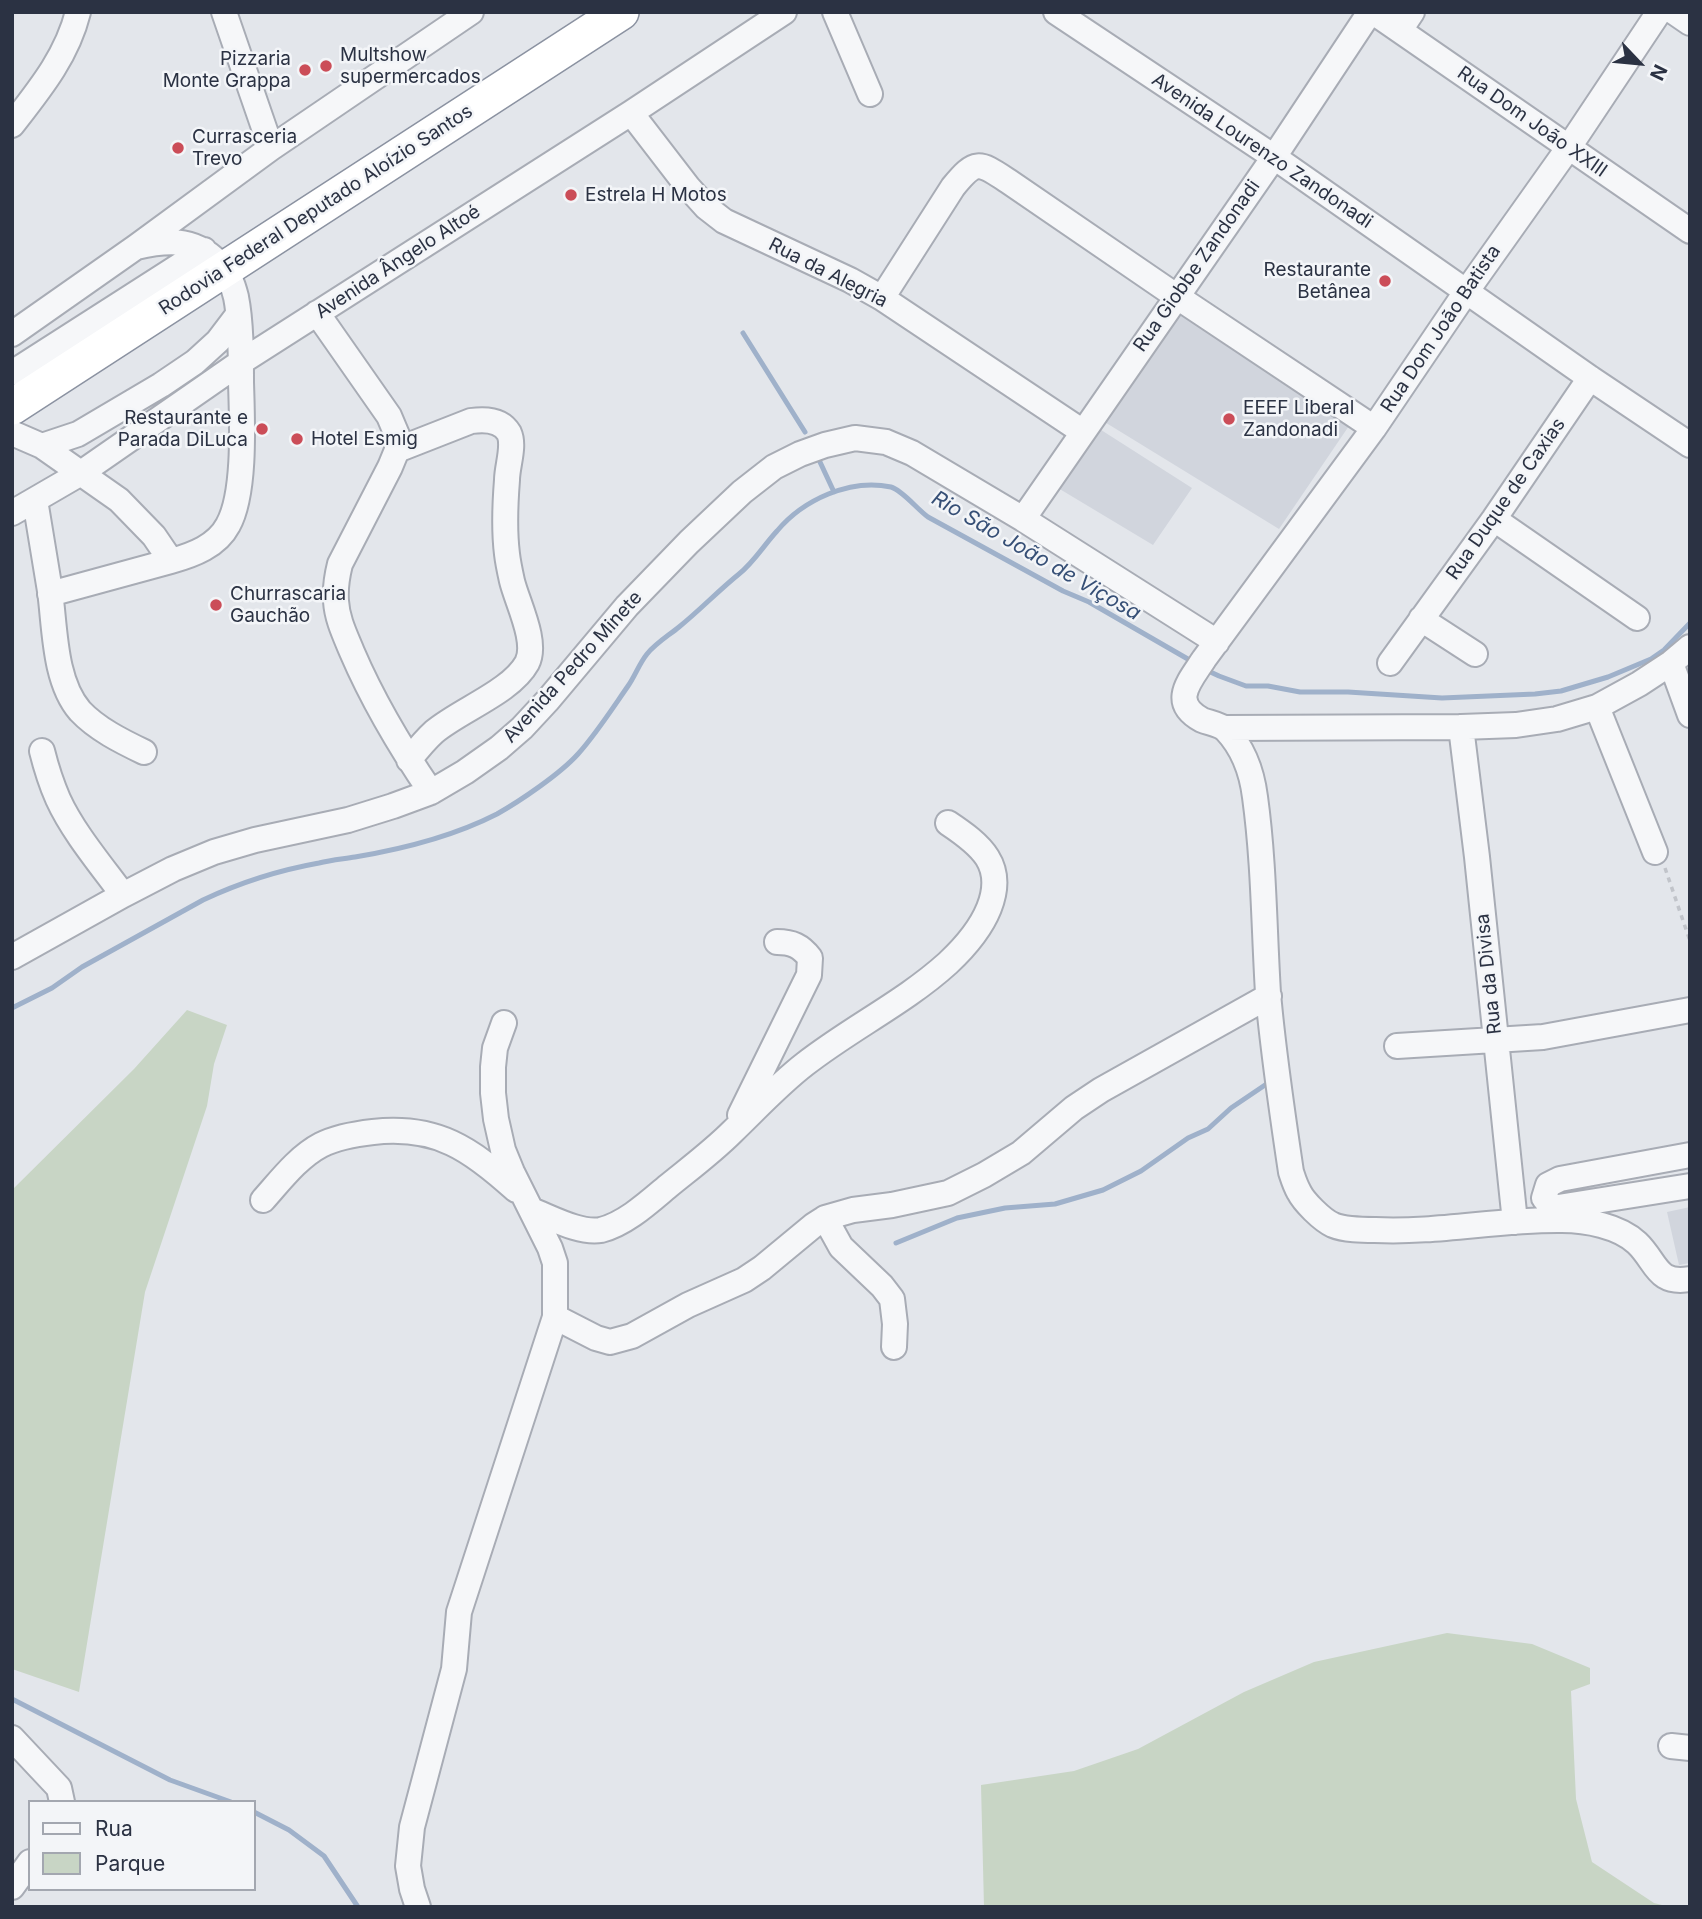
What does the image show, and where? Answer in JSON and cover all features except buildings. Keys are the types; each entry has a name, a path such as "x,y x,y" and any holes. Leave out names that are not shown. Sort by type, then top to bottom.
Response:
{"highway":[{"name":"Rodovia Federal Deputado Aloízio Santos","path":"12,407 214,260 621,12"}],"street":[{"path":"12,125 47,81 65,51 78,12"},
{"path":"224,12 271,148"},
{"path":"12,334 271,148 471,12"},
{"name":"Avenida Ângelo Altoé","path":"12,513 81,473 241,362 784,12"},
{"path":"835,12 870,94"},
{"name":"Avenida Lourenzo Zandonadi","path":"1056,12 1274,157 1690,445"},
{"name":"Rua Giobbe Zandonadi","path":"1023,519 1372,12"},
{"name":"Rua Dom João XXIII","path":"1372,12 1406,21 1569,147 1690,232"},
{"name":"Rua Dom João Batista","path":"1224,728 1202,720 1191,712 1184,702 1186,687 1210,650 1374,428 1659,12"},
{"path":"1674,12 1690,23"},
{"name":"Rua da Alegria","path":"631,113 688,187 706,207 724,221 850,280 882,298 1083,432"},
{"path":"882,298 965,172 973,166 981,166 990,169 1374,428"},
{"path":"50,594 171,562 213,543 230,523 238,491 241,458 241,362 236,296 214,260 188,243 172,242 136,247"},
{"path":"12,373 214,260"},
{"path":"317,313 389,416 397,435 397,450 390,467 340,564 336,580 336,602 342,628 362,675 431,792"},
{"path":"42,446 78,434 161,385 195,362 218,341 237,316"},
{"name":"Rua Duque de Caxias","path":"1391,663 1590,378"},
{"path":"397,450 482,419 502,425 509,434 512,445 507,477 507,556 530,643 527,663 510,681 434,732 410,760"},
{"path":"12,433 42,446 119,500 154,536 171,562"},
{"name":"Avenida Pedro Minete","path":"12,957 122,895 214,852 255,840 348,820 393,806 431,792 465,772 522,729 627,606 742,492 774,467 825,445 855,438 886,442 912,453 1023,519 1210,650"},
{"path":"35,500 59,663 68,691 79,709 93,723 144,752"},
{"path":"1494,519 1637,618"},
{"path":"1421,619 1475,654"},
{"path":"1224,728 1461,727 1557,719 1597,708 1639,684 1690,647"},
{"path":"1671,663 1690,715"},
{"path":"1597,708 1660,859"},
{"name":"Rua da Divisa","path":"1461,727 1516,1222"},
{"path":"1224,728 1239,747 1252,775 1256,798 1269,996 1291,1172 1299,1193 1315,1211 1333,1225 1355,1230 1405,1232 1516,1222 1690,1186"},
{"path":"42,751 59,801 122,895"},
{"path":"263,1200 299,1162 319,1146 358,1134 406,1131 427,1133 471,1153 489,1166 527,1203 575,1227 589,1231 617,1223 647,1203 730,1134 803,1065 919,986 963,947 989,908 995,873 981,847 948,822"},
{"path":"730,1134 809,975 810,958 806,952 792,944 777,942"},
{"path":"555,1317 610,1342 632,1336 688,1305 744,1280 825,1218 853,1210 917,1201 948,1193 1006,1163 1074,1108 1101,1090 1269,996"},
{"path":"1397,1046 1543,1037 1690,1010"},
{"path":"418,1907 408,1866 412,1827 454,1669 459,1612 555,1317 555,1263 503,1150 496,1119 493,1093 495,1048 504,1023"},
{"path":"1689,1155 1560,1179 1548,1185 1544,1198 1557,1214 1618,1232 1637,1243 1664,1277 1678,1281 1690,1279"},
{"path":"825,1218 849,1257 882,1286 892,1299 894,1347"},
{"path":"13,1739 58,1788 61,1800"},
{"path":"12,1887 28,1865"}],"path":[{"path":"1660,859 1690,941"}],"shaded area":[{"name":"EEEF Liberal Zandonadi","path":"1183,308 1355,417 1279,529 1103,421"},
{"path":"1098,428 1192,488 1153,545 1058,488"},
{"path":"1690,1207 1690,1263 1679,1265 1667,1212"}],"green space":[{"path":"187,1010 227,1025 214,1064 207,1106 145,1292 79,1692 12,1669 12,1190 134,1069"},
{"path":"1447,1633 1532,1644 1590,1668 1590,1684 1571,1691 1576,1799 1592,1862 1654,1903 1670,1907 984,1907 981,1785 1074,1771 1138,1749 1244,1692 1314,1662"}],"waterway":[{"path":"743,333 805,432"},
{"path":"820,462 834,492"},
{"name":"Rio São João de Viçosa","path":"12,1008 52,988 82,967 203,900 231,888 289,869 428,841 481,822 506,809 551,778 578,754 610,712 644,658 658,643 687,621 744,569 772,536 800,510 828,494 844,489 875,485 891,487 928,517 1063,591 1089,602 1193,662"},
{"name":"Rio São João de Viçosa","path":"1204,669 1246,686 1268,686 1300,692 1442,698 1535,694 1561,691 1608,677 1651,659 1664,650 1690,623"},
{"path":"896,1243 957,1218 1005,1208 1055,1204 1103,1190 1141,1171 1188,1138 1208,1129 1231,1108 1268,1083"},
{"path":"12,1699 170,1780 225,1800"},
{"path":"256,1813 289,1830 324,1856 358,1907"}],"place":[{"name":"Multshow supermercados","path":"326,66"},
{"name":"Pizzaria Monte Grappa","path":"305,70"},
{"name":"Currasceria Trevo","path":"178,148"},
{"name":"Estrela H Motos","path":"571,195"},
{"name":"Restaurante Betânea","path":"1385,281"},
{"name":"EEEF Liberal Zandonadi","path":"1229,419"},
{"name":"Restaurante e Parada DiLuca","path":"262,429"},
{"name":"Hotel Esmig","path":"297,439"},
{"name":"Churrascaria Gauchão","path":"216,605"}]}
